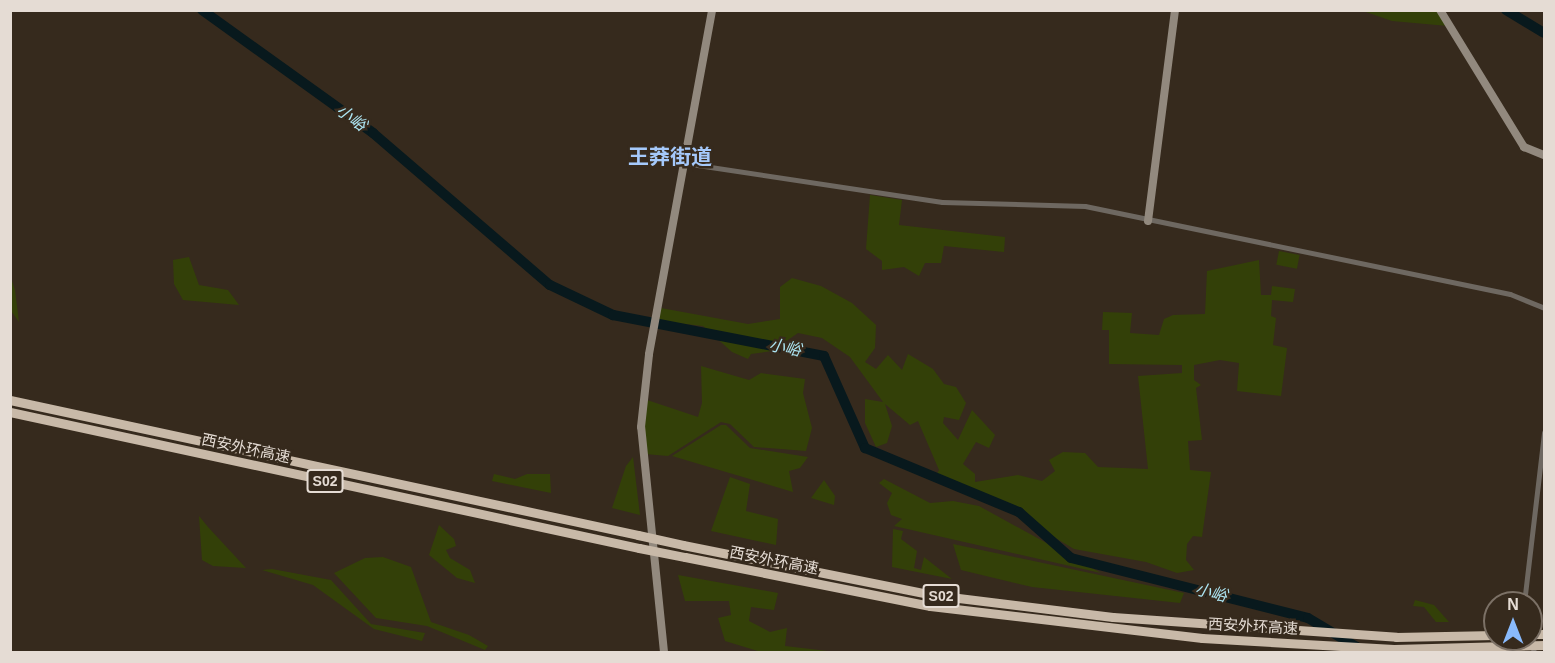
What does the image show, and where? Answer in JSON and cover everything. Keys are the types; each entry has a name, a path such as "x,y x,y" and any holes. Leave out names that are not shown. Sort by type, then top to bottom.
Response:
{"highway":[{"name":"西安外环高速","path":"10,400 638,536 934,595 1202,625 1396,637 1483,635"},
{"name":"西安外环高速","path":"10,412 639,548 930,606 1202,638 1394,650 1545,645"}],"street":[{"path":"664,652 641,427 649,354 712,10"},
{"path":"1148,221 1175,10"},
{"path":"1440,10 1524,147 1545,155"},
{"path":"684,163 942,202 1085,206 1148,221 1510,294 1545,308"},
{"path":"1525,591 1545,432"}],"green space":[{"path":"1363,11 1438,11 1448,26 1392,21"},
{"path":"870,195 902,200 899,225 1005,237 1004,252 944,246 941,263 925,263 919,276 904,267 882,270 882,261 866,249"},
{"path":"1279,251 1300,255 1297,269 1276,265"},
{"path":"189,257 199,285 228,290 239,305 183,300 174,284 173,260"},
{"path":"1259,260 1261,295 1271,295 1272,286 1295,289 1293,302 1272,300 1271,316 1276,318 1273,345 1287,348 1281,396 1237,391 1239,363 1220,360 1194,365 1194,380 1201,385 1196,388 1202,440 1188,441 1190,470 1211,472 1202,537 1193,536 1187,544 1186,560 1194,570 1177,573 1146,562 1074,549 995,502 933,481 939,470 918,421 910,425 885,404 892,426 887,443 876,447 865,423 865,399 883,402 850,357 822,338 798,333 772,351 751,354 748,359 732,352 703,326 659,321 661,308 748,324 780,319 780,287 792,278 821,286 852,303 876,325 875,348 865,362 876,369 888,355 902,370 908,354 933,369 944,384 956,387 966,403 959,420 944,417 943,423 958,440 972,410 995,435 989,448 976,442 963,464 975,474 975,482 1018,475 1042,481 1055,471 1049,460 1063,452 1085,453 1098,467 1148,469 1138,376 1182,373 1182,365 1109,364 1109,330 1102,330 1103,312 1132,313 1130,333 1159,335 1164,319 1173,315 1205,314 1207,271"},
{"path":"11,278 15,290 19,322 11,311"},
{"path":"701,366 749,380 761,373 805,379 803,393 812,428 806,451 754,447 730,424 721,422 668,456 645,454 644,399 698,417 702,403"},
{"path":"721,425 726,425 750,448 808,457 800,468 789,471 793,492 672,456"},
{"path":"633,457 640,515 612,508 626,466"},
{"path":"494,474 515,479 527,474 550,474 551,493 492,481"},
{"path":"730,477 750,484 746,511 778,519 776,545 711,531"},
{"path":"884,479 930,503 953,501 979,506 1101,573 894,526 902,519 891,515 887,503 892,493 879,483"},
{"path":"824,480 835,496 834,505 811,498"},
{"path":"199,516 246,568 213,566 202,560"},
{"path":"439,525 454,539 456,546 446,550 450,558 470,570 475,583 457,578 429,555"},
{"path":"893,529 903,531 901,539 917,551 914,568 921,570 924,557 952,579 892,567"},
{"path":"953,544 1184,593 1180,603 1032,587 961,570"},
{"path":"383,557 411,567 431,622 469,635 488,646 485,650 427,626 376,618 334,573 365,558"},
{"path":"272,569 331,580 371,624 425,633 422,641 374,629 313,585 262,570"},
{"path":"678,575 778,593 774,610 751,607 749,621 770,632 787,628 785,646 836,652 761,652 725,641 718,618 731,615 729,601 685,601"},
{"path":"1415,600 1434,605 1449,622 1436,622 1424,607 1413,606"}],"waterway":[{"name":"小峪","path":"202,10 373,133 550,285 613,315 824,356 865,448 1019,512 1071,558 1308,618 1365,652"},
{"path":"1506,10 1544,33"}],"district":[{"name":"王莽街道","path":"670,157"}]}
